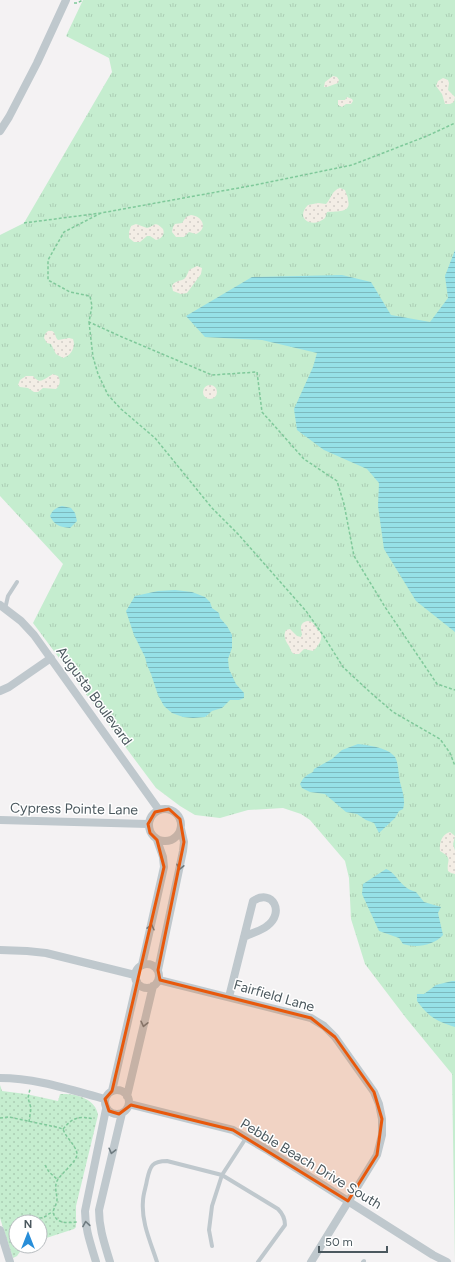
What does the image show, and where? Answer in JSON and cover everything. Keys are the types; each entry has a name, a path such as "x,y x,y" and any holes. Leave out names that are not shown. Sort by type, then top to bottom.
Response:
{"street":[{"path":"0,131 9,117 37,63 66,0"},
{"name":"Augusta Boulevard","path":"2,607 21,621 34,635 159,810"},
{"path":"0,691 9,687 51,658"},
{"path":"96,1262 85,1220 85,1211 104,1121 106,1109 105,1099 112,1091 136,978 139,968 142,965 164,867 163,856 157,840 150,833 148,824 152,815 159,810 164,809 174,811 180,819 184,842 158,970 160,977 156,983 127,1109 122,1113 115,1114 106,1109"},
{"name":"Cypress Pointe Lane","path":"0,820 148,824"},
{"path":"157,840 163,842 174,839 179,835 181,829"},
{"path":"229,997 244,937 253,901 258,898 266,898 273,901 276,906 276,912 267,926 244,937"},
{"path":"0,950 46,953 136,978 142,987 146,988 156,983"},
{"path":"142,965 153,965 158,970"},
{"name":"Fairfield Lane","path":"156,983 229,997 310,1018 318,1022 335,1037 374,1092 379,1104 382,1119 381,1143 377,1155 311,1262"},
{"path":"0,1078 31,1081 105,1099"},
{"path":"112,1091 122,1091 128,1100"},
{"name":"Pebble Beach Drive South","path":"128,1100 233,1130 433,1255 447,1262"},
{"path":"110,1262 101,1234 98,1210 122,1113"},
{"path":"0,1230 2,1244 10,1262"}],"lane":[{"path":"2,607 16,582"},
{"path":"212,1246 209,1230 212,1206 222,1175 246,1137"},
{"path":"157,1262 145,1223 143,1200 149,1171 158,1161 222,1175 278,1209 283,1214 285,1225 258,1262"}],"path":[{"path":"24,224 101,213 255,185 352,165 455,124"},
{"path":"101,213 64,232 48,260 48,280 70,292 90,296 92,306 88,322 93,357 98,374 108,395 126,414 155,438 212,508 240,535 288,590 306,611 343,667 370,693 393,712 440,739 450,753 455,766"},
{"path":"88,322 212,374 257,372 262,412 304,459 336,481 344,504 354,556 385,607 438,684 455,690"},
{"path":"29,1122 31,1108 28,1098 31,1081"},
{"path":"0,1118 9,1117 63,1129"},
{"path":"63,1129 70,1121 78,1118 86,1117 104,1121"},
{"path":"63,1129 77,1154 76,1158 58,1180 55,1188 57,1200 53,1212 56,1218 62,1222 66,1223 85,1220"},
{"path":"45,1165 49,1172 58,1180"},
{"path":"47,1214 53,1212"}],"highlighted area":[{"path":"169,809 180,819 184,842 158,970 160,980 311,1018 335,1037 374,1092 382,1119 377,1155 348,1201 233,1130 131,1105 119,1114 109,1111 105,1099 112,1091 164,867 157,840 150,833 148,824 155,812"}],"green space":[{"path":"83,0 455,0 455,1262 452,1074 406,1018 365,964 351,919 349,878 345,861 310,820 301,814 283,808 248,810 220,818 195,815 156,788 33,623 63,564 0,496 0,235 24,223 112,72 109,58 66,36"},
{"path":"0,1085 2,1091 26,1094 58,1101 60,1094 72,1094 84,1098 93,1104 98,1115 76,1206 76,1227 48,1237 48,1214 8,1214 8,1243 0,1218"},
{"path":"12,1254 18,1254 17,1256 13,1258"}],"sand":[{"path":"333,76 337,77 339,80 338,83 324,87 325,82"},
{"path":"443,78 448,80 448,90 455,97 454,102 450,104 445,104 442,94 436,86 438,81"},
{"path":"347,97 352,99 353,101 351,104 346,104 342,107 338,105 338,100 345,100"},
{"path":"340,188 345,190 348,197 348,208 342,211 327,212 325,218 315,223 307,221 304,218 304,210 308,205 318,203 326,204 333,193"},
{"path":"191,215 201,220 203,226 200,232 196,234 189,232 184,237 176,237 172,232 175,224 182,223 186,217"},
{"path":"136,224 147,228 156,224 164,231 160,239 156,240 150,236 147,236 140,242 134,242 129,238 129,232 131,226"},
{"path":"197,266 202,268 201,274 187,293 181,294 173,291 173,284 184,279 189,270"},
{"path":"48,331 54,332 58,340 69,338 73,339 73,348 66,357 63,358 56,354 51,344 47,343 44,338"},
{"path":"53,374 58,376 60,380 56,389 43,388 38,392 34,392 28,388 20,387 18,385 20,380 26,376 33,376 40,381"},
{"path":"210,385 215,387 217,392 215,397 210,399 205,397 203,392 205,387"},
{"path":"308,621 313,623 320,632 321,636 318,646 313,651 304,649 299,654 294,654 286,640 286,630 290,629 297,636 301,637 301,626 303,623"},
{"path":"450,832 455,836 453,844 455,851 455,874 448,871 448,858 440,851 442,839 447,833"}],"water":[{"path":"455,250 455,632 416,601 384,549 378,506 379,483 367,469 324,450 297,430 294,409 313,367 317,353 262,340 205,337 186,316 252,277 342,275 371,282 391,315 430,322 448,298 445,276"},
{"path":"62,506 71,508 75,513 77,521 70,528 63,527 53,522 50,516 55,509"},
{"path":"175,590 192,592 205,597 210,602 212,608 219,613 220,618 232,635 232,648 228,659 229,669 236,684 244,693 244,698 239,700 230,700 222,708 212,711 205,717 183,717 172,713 164,706 158,695 145,657 134,635 126,611 135,596 158,591"},
{"path":"358,744 388,751 395,757 397,763 404,806 395,818 379,833 374,823 357,814 346,812 325,794 310,792 302,788 300,784 308,774 313,772 314,769 332,759 342,750"},
{"path":"386,869 393,873 402,884 416,892 424,902 441,907 438,913 443,935 439,939 429,944 413,946 403,944 399,938 379,931 362,894 363,884"},
{"path":"455,981 455,1027 433,1018 417,1001 417,994 424,994 436,985"}]}
